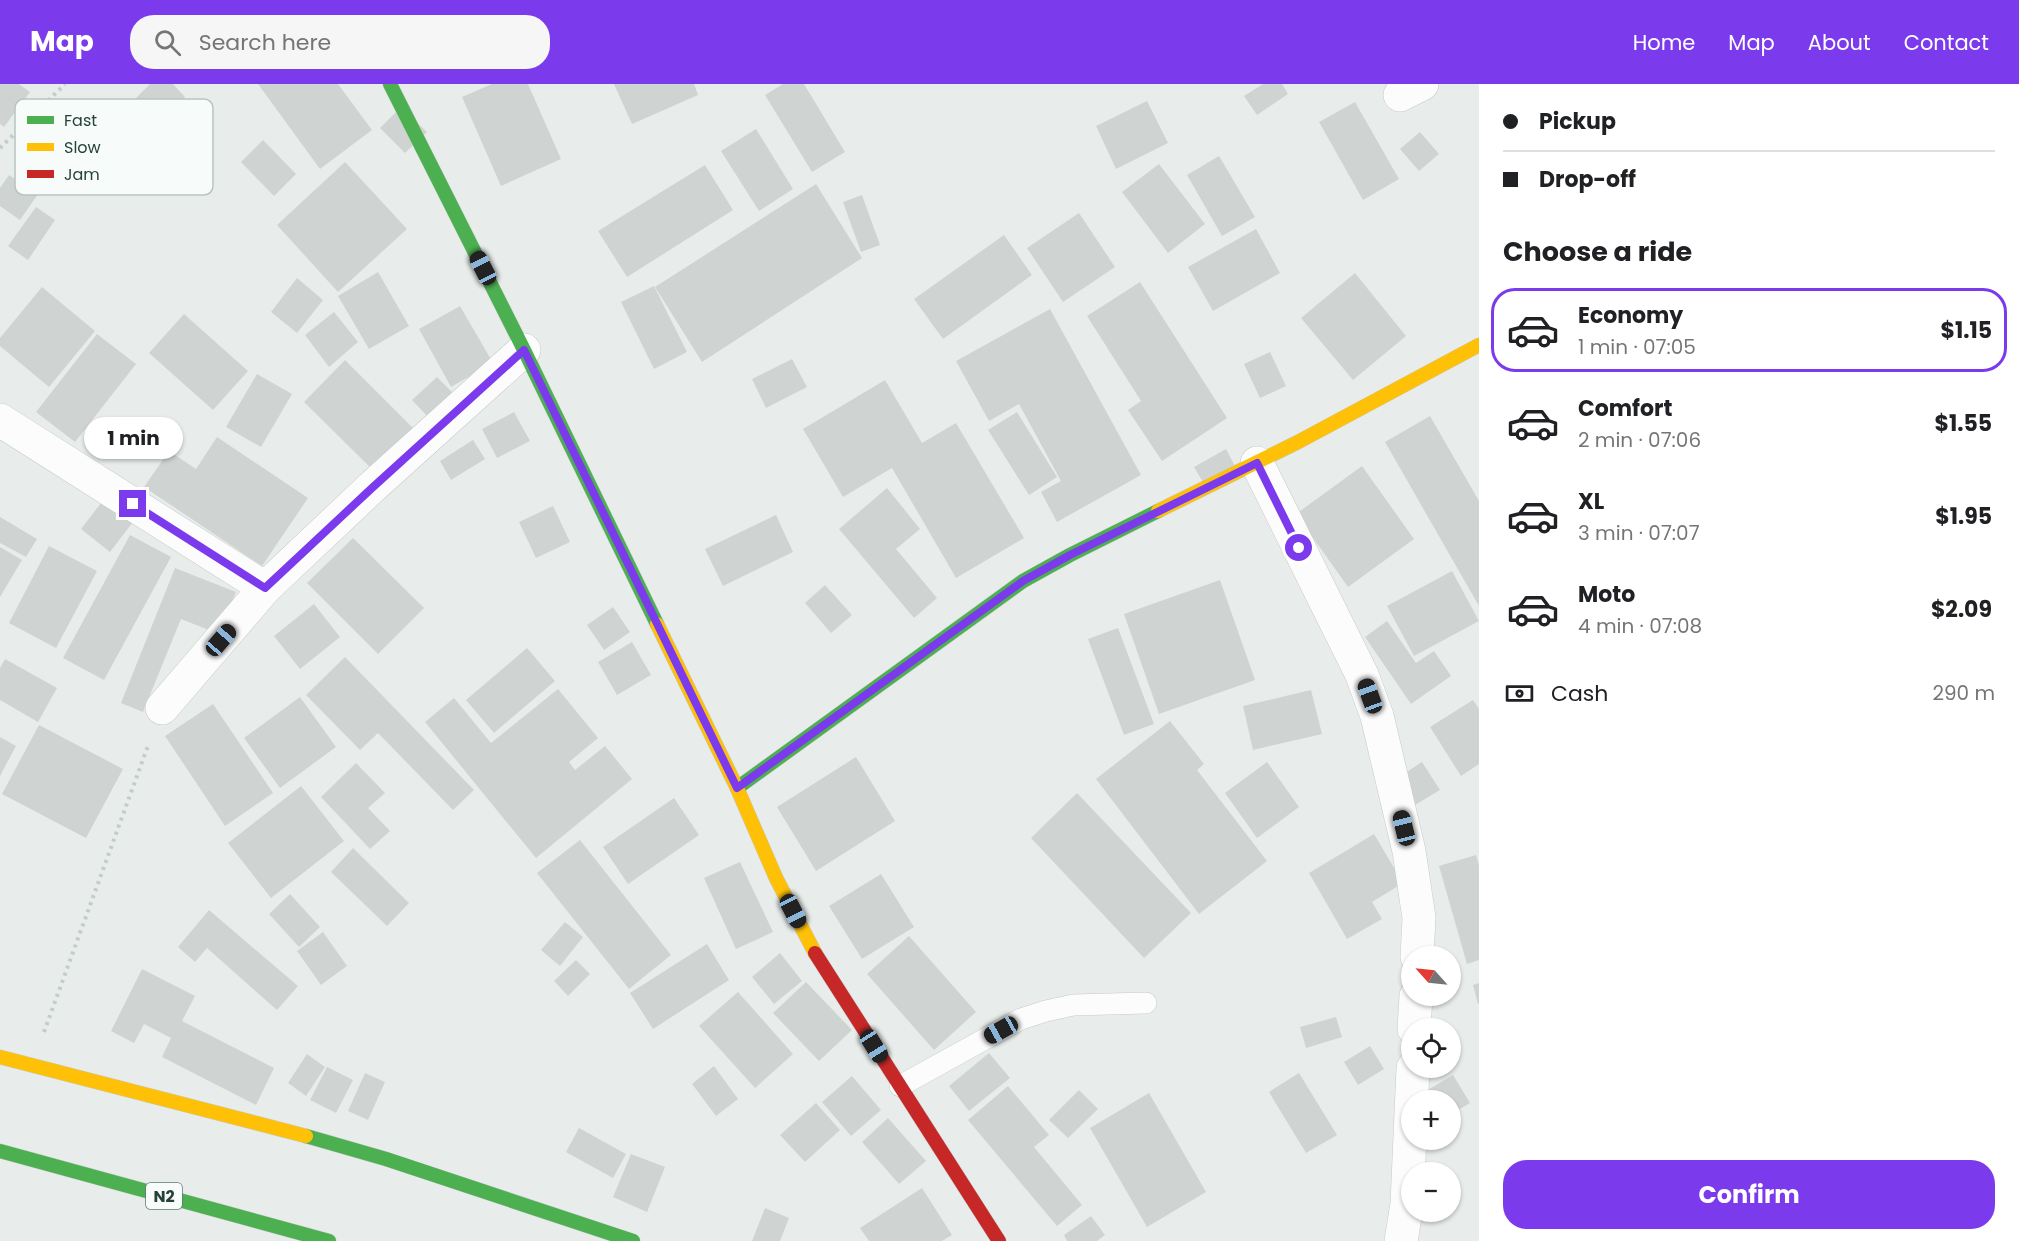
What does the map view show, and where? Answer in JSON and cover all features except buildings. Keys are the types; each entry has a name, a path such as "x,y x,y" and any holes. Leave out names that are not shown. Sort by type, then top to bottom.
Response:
{"main road":[{"path":"390,84 524,350 737,788 776,878 810,945 999,1241"},
{"path":"737,788 1023,581 1070,555 1257,463 1479,345"},
{"path":"0,1057 323,1140 633,1241"},
{"name":"N2","path":"0,1150 329,1241"}],"street":[{"path":"162,708 265,588 524,350"},
{"path":"0,420 265,588"},
{"path":"1257,463 1362,675 1377,716 1409,851 1419,918 1418,946"},
{"path":"1401,1241 1407,1204 1413,1078"}],"lane":[{"path":"900,1086 1021,1019 1073,1005 1146,1003"}],"path":[{"path":"49,99 64,84"},
{"path":"0,148 15,133"},
{"path":"32,1065 162,708"}],"traffic: fast":[{"path":"390,84 524,350 657,624"},
{"path":"737,788 1023,581 1158,511"},
{"path":"306,1136 386,1159 633,1241"},
{"path":"0,1151 329,1241"}],"traffic: slow":[{"path":"1158,511 1298,442 1479,345"},
{"path":"657,624 737,788 776,878 815,953"},
{"path":"0,1057 306,1136"}],"traffic: jam":[{"path":"815,953 999,1241"}],"route":[{"path":"133,504 265,588 524,350 737,788 1023,581 1070,555 1257,463 1299,548"}]}
